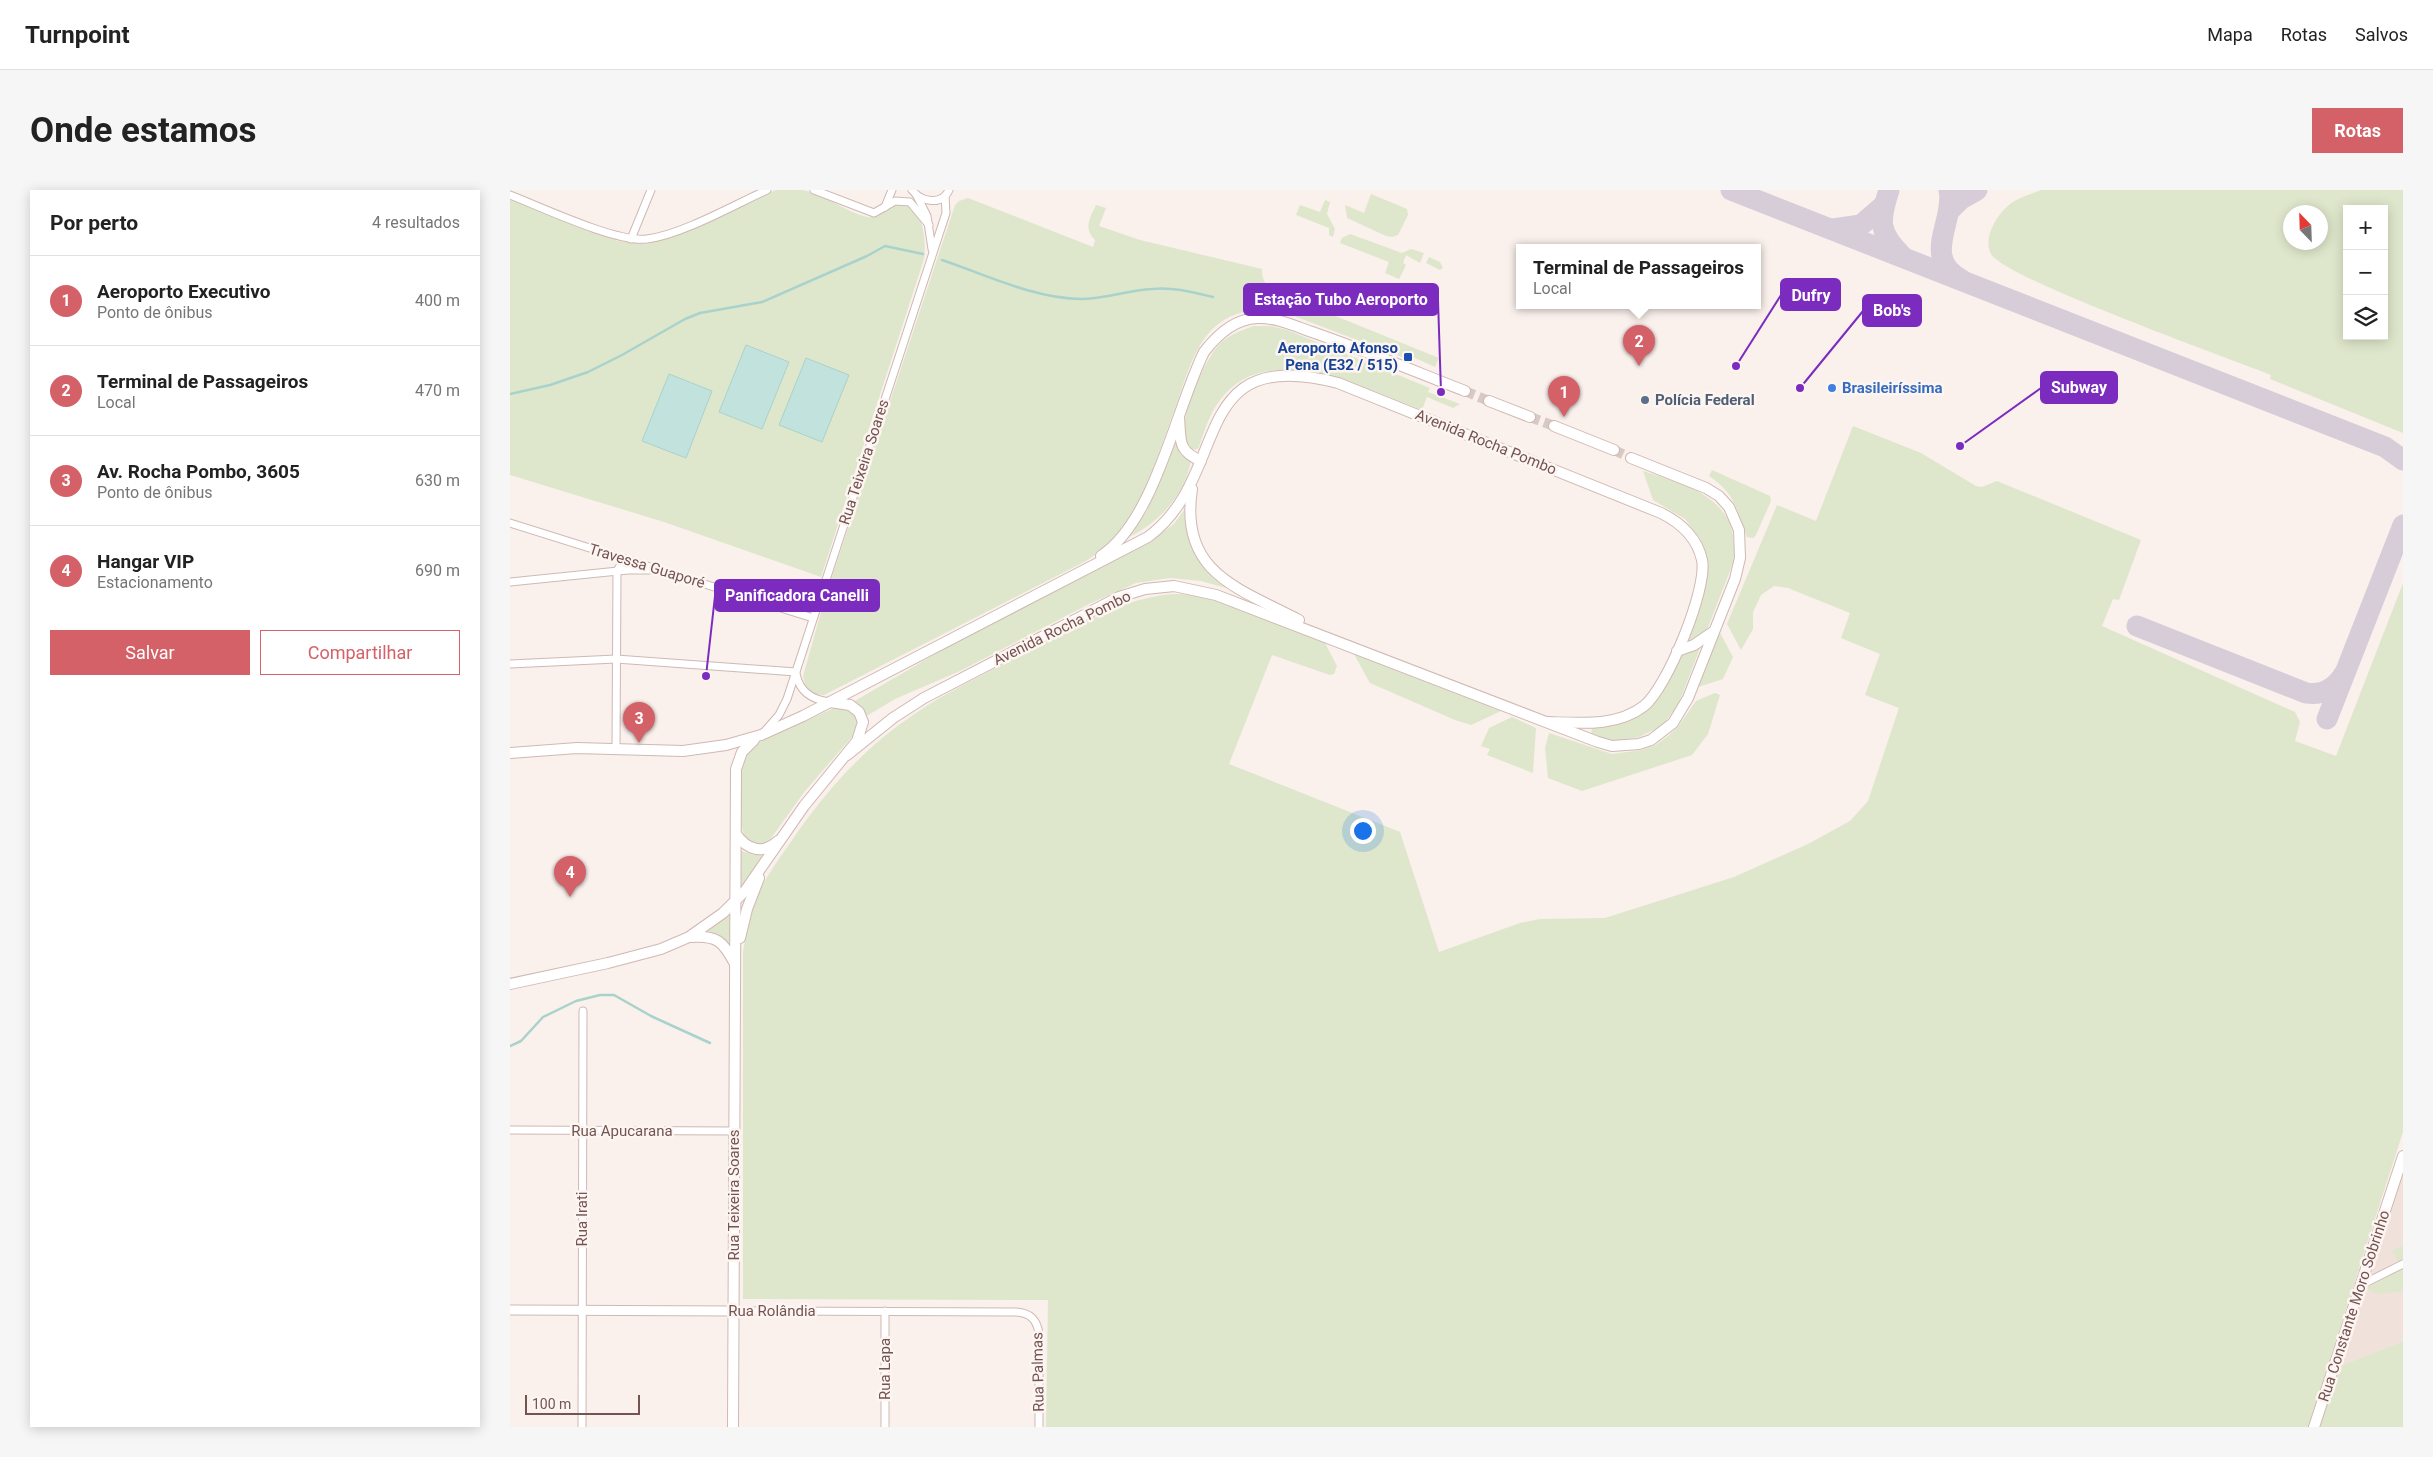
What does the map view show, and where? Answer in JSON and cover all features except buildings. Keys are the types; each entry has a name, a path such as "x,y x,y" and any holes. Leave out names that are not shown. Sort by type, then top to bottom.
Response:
{"main road":[{"name":"Avenida Rocha Pombo","path":"1080,571 1118,542 1137,518 1199,364 1211,343 1232,326 1257,318 1281,321 1340,341 1465,391"},
{"name":"Avenida Rocha Pombo","path":"761,735 830,702 1080,571 1133,546 1161,527 1181,504 1194,480 1220,413 1242,389 1267,378 1285,375 1302,375 1338,382 1654,510 1682,526 1696,544 1704,572 1699,593 1677,651 1658,691 1636,711 1604,722 1548,722"},
{"path":"1489,401 1530,417"},
{"path":"1179,414 1182,446 1188,455 1201,461"},
{"path":"1554,426 1614,450"},
{"name":"Avenida Rocha Pombo","path":"847,755 894,718 924,698 1104,604 1146,589 1174,586 1202,590 1338,640 1612,746 1639,744 1651,740 1674,723 1680,713 1735,579 1740,558 1741,541 1735,519 1719,496 1706,488 1631,458"},
{"path":"1194,480 1189,508 1191,530 1200,553 1215,573 1236,587 1338,640"},
{"path":"1677,651 1694,645 1713,632"},
{"path":"510,984 635,957 689,937 711,923 736,901 765,864 780,839 804,806 847,755 861,731 861,716 850,705 830,702"},
{"path":"510,753 577,748 661,751 699,750 761,735"},
{"name":"Rua Teixeira Soares","path":"733,1427 737,764 742,752 761,735"},
{"path":"736,834 744,845 754,850 768,848 780,839"},
{"name":"Rua Teixeira Soares","path":"736,964 747,909 765,864"},
{"path":"689,937 715,938 728,950 736,964"},
{"name":"Rua Constante Moro Sobrinho","path":"2314,1427 2400,1170 2403,1156"}],"street":[{"path":"632,239 651,190"},
{"path":"510,194 615,235 646,240 674,232 767,190"},
{"path":"814,190 874,213 895,201 910,202 929,225"},
{"path":"885,208 892,190"},
{"path":"914,193 930,201 947,193"},
{"name":"Rua Teixeira Soares","path":"914,193 929,225 932,252"},
{"name":"Rua Teixeira Soares","path":"761,735 783,708 796,672 946,214 947,193"},
{"name":"Travessa Guaporé","path":"510,522 813,618"},
{"path":"616,749 617,571 626,560 630,565 628,570"},
{"path":"510,582 628,570 662,570"},
{"path":"510,664 616,659 796,672 801,689 809,696 830,702"},
{"name":"Rua Irati","path":"582,1427 583,1011"},
{"name":"Rua Apucarana","path":"510,1130 735,1131"},
{"path":"2361,1285 2403,1264"},
{"name":"Rua Rolândia","path":"510,1310 1016,1312 1028,1314 1033,1318"},
{"name":"Rua Lapa","path":"885,1311 885,1427"},
{"name":"Rua Palmas","path":"1033,1318 1039,1334 1039,1427"}],"shaded area":[{"path":"2403,1174 2403,1341 2340,1366 2354,1324"}],"green space":[{"path":"776,190 803,190 811,192 867,217 878,215 890,206 904,204 917,214 921,222 925,242 924,259 821,577 664,522 510,475 510,198 617,241 646,244 672,237"},
{"path":"2041,190 2403,190 2403,433 2270,379 2271,375 2075,299 2005,265 1991,254 1989,247 1990,232 2002,212 2013,202"},
{"path":"1371,194 1407,209 1408,215 1398,235 1386,236 1347,218 1345,205 1364,213"},
{"path":"968,198 1093,247 1095,240 1091,236 1088,227 1090,219 1096,205 1106,208 1099,226 1140,240 1262,269 1265,282 1274,291 1439,358 1435,367 1404,353 1402,357 1294,316 1275,312 1248,311 1230,317 1212,330 1197,350 1155,465 1133,517 1124,530 1106,547 1086,561 824,695 815,694 806,688 803,676 825,598 955,205 959,201"},
{"path":"1325,200 1330,202 1327,214 1335,229 1333,237 1329,235 1329,228 1296,215 1300,205 1320,212"},
{"path":"1350,234 1402,253 1411,249 1424,253 1420,263 1406,255 1403,263 1406,265 1399,279 1385,273 1389,262 1340,243 1342,238"},
{"path":"1429,257 1440,262 1443,268 1440,270 1426,263"},
{"path":"1254,326 1271,326 1287,330 1430,388 1428,392 1460,404 1453,408 1427,397 1422,410 1345,381 1317,373 1290,370 1263,372 1240,381 1220,400 1210,417 1198,449 1192,450 1185,441 1184,424 1190,401 1206,364 1217,347 1225,339"},
{"path":"1853,426 1921,453 1976,486 1982,487 1997,481 2141,540 2119,600 2113,599 2102,626 2295,712 2300,722 2295,741 2336,756 2403,583 2403,1132 2308,1427 1046,1427 1048,1300 743,1299 743,952 751,913 758,894 770,872 815,808 845,773 879,741 916,713 959,687 1102,614 1138,600 1156,596 1192,595 1251,612 1325,643 1337,666 1334,674 1330,675 1272,655 1229,764 1400,832 1439,952 1520,923 1540,919 1605,918 1734,877 1808,844 1850,821 1868,801 1899,708 1865,695 1880,654 1841,638 1850,613 1788,588 1774,586 1761,595 1753,612 1753,629 1741,650 1727,624 1777,505 1816,521"},
{"path":"1175,437 1180,454 1191,461 1183,485 1169,506 1151,524 1129,537 1147,511"},
{"path":"1712,470 1770,496 1771,501 1753,538 1747,537 1730,496 1725,489 1709,476"},
{"path":"1643,471 1695,490 1710,499 1722,510 1730,524 1734,542 1733,563 1678,705 1662,726 1639,737 1617,741 1591,735 1592,727 1638,714 1655,701 1665,685 1702,593 1708,571 1707,555 1700,538 1685,519 1653,500"},
{"path":"1184,510 1190,534 1199,554 1212,571 1230,589 1201,581 1170,578 1136,583 1089,604 960,671 895,699 865,717 853,702 977,630 1143,546 1174,524"},
{"path":"1719,631 1733,657 1723,679 1695,688"},
{"path":"1354,654 1501,711 1471,725 1455,720 1370,683"},
{"path":"1715,693 1720,695 1708,734 1692,755 1582,791 1548,778 1545,748 1549,733 1612,754 1642,750 1656,745 1678,727 1696,701"},
{"path":"836,707 843,707 854,713 858,724 857,731 805,791 769,841 759,846 752,845 743,832 741,823 738,779 738,772 747,748"},
{"path":"1512,717 1536,728 1533,773 1487,755 1490,749 1481,746 1489,728"},
{"path":"739,850 753,855 765,854 742,886 739,886"},
{"path":"730,913 730,945 719,935 708,931"},
{"path":"2403,1245 2403,1262 2400,1264 2392,1251"},
{"path":"2403,1269 2403,1291 2379,1294 2365,1289"},
{"path":"2403,1341 2403,1427 2319,1427 2340,1366"}],"water":[{"path":"746,345 789,362 762,429 719,412"},
{"path":"806,358 849,375 822,442 779,425"},
{"path":"669,374 712,391 686,458 642,441"}],"waterway":[{"path":"510,394 550,385 588,372 685,319 700,313 762,302 867,256 885,246 923,254"},
{"path":"942,260 1010,285 1064,298 1090,299 1134,291 1160,289 1182,290 1213,297"},
{"path":"510,1046 521,1041 543,1017 576,1001 600,995 614,995 651,1016 710,1043"}],"taxiway":[{"path":"1731,190 2385,447 2403,460"},
{"path":"1889,190 1883,210 1883,226 1888,240 1902,256"},
{"path":"1949,190 1950,202 1941,250 1943,261 1950,271 1962,280"},
{"path":"1950,210 1961,199 1977,190"},
{"path":"1833,229 1861,225 1883,206"},
{"path":"2327,719 2403,525"},
{"path":"2137,626 2306,693 2312,694 2328,690 2344,674"}],"tunnel":[{"path":"1465,391 1489,401"},
{"path":"1530,417 1554,426"},
{"path":"1614,450 1631,458"}],"place":[{"name":"Aeroporto Afonso Pena (E32 / 515)","path":"1408,357"},
{"name":"Terminal de Passageiros","path":"1639,366"},
{"name":"Dufry","path":"1736,366"},
{"name":"Bob's","path":"1800,388"},
{"name":"Brasileiríssima","path":"1832,388"},
{"name":"Estação Tubo Aeroporto","path":"1441,392"},
{"name":"Polícia Federal","path":"1645,400"},
{"name":"Aeroporto Executivo","path":"1564,417"},
{"name":"Subway","path":"1960,446"},
{"name":"Panificadora Canelli","path":"706,676"},
{"name":"Av. Rocha Pombo, 3605","path":"639,743"},
{"name":"Hangar VIP","path":"570,897"}]}
